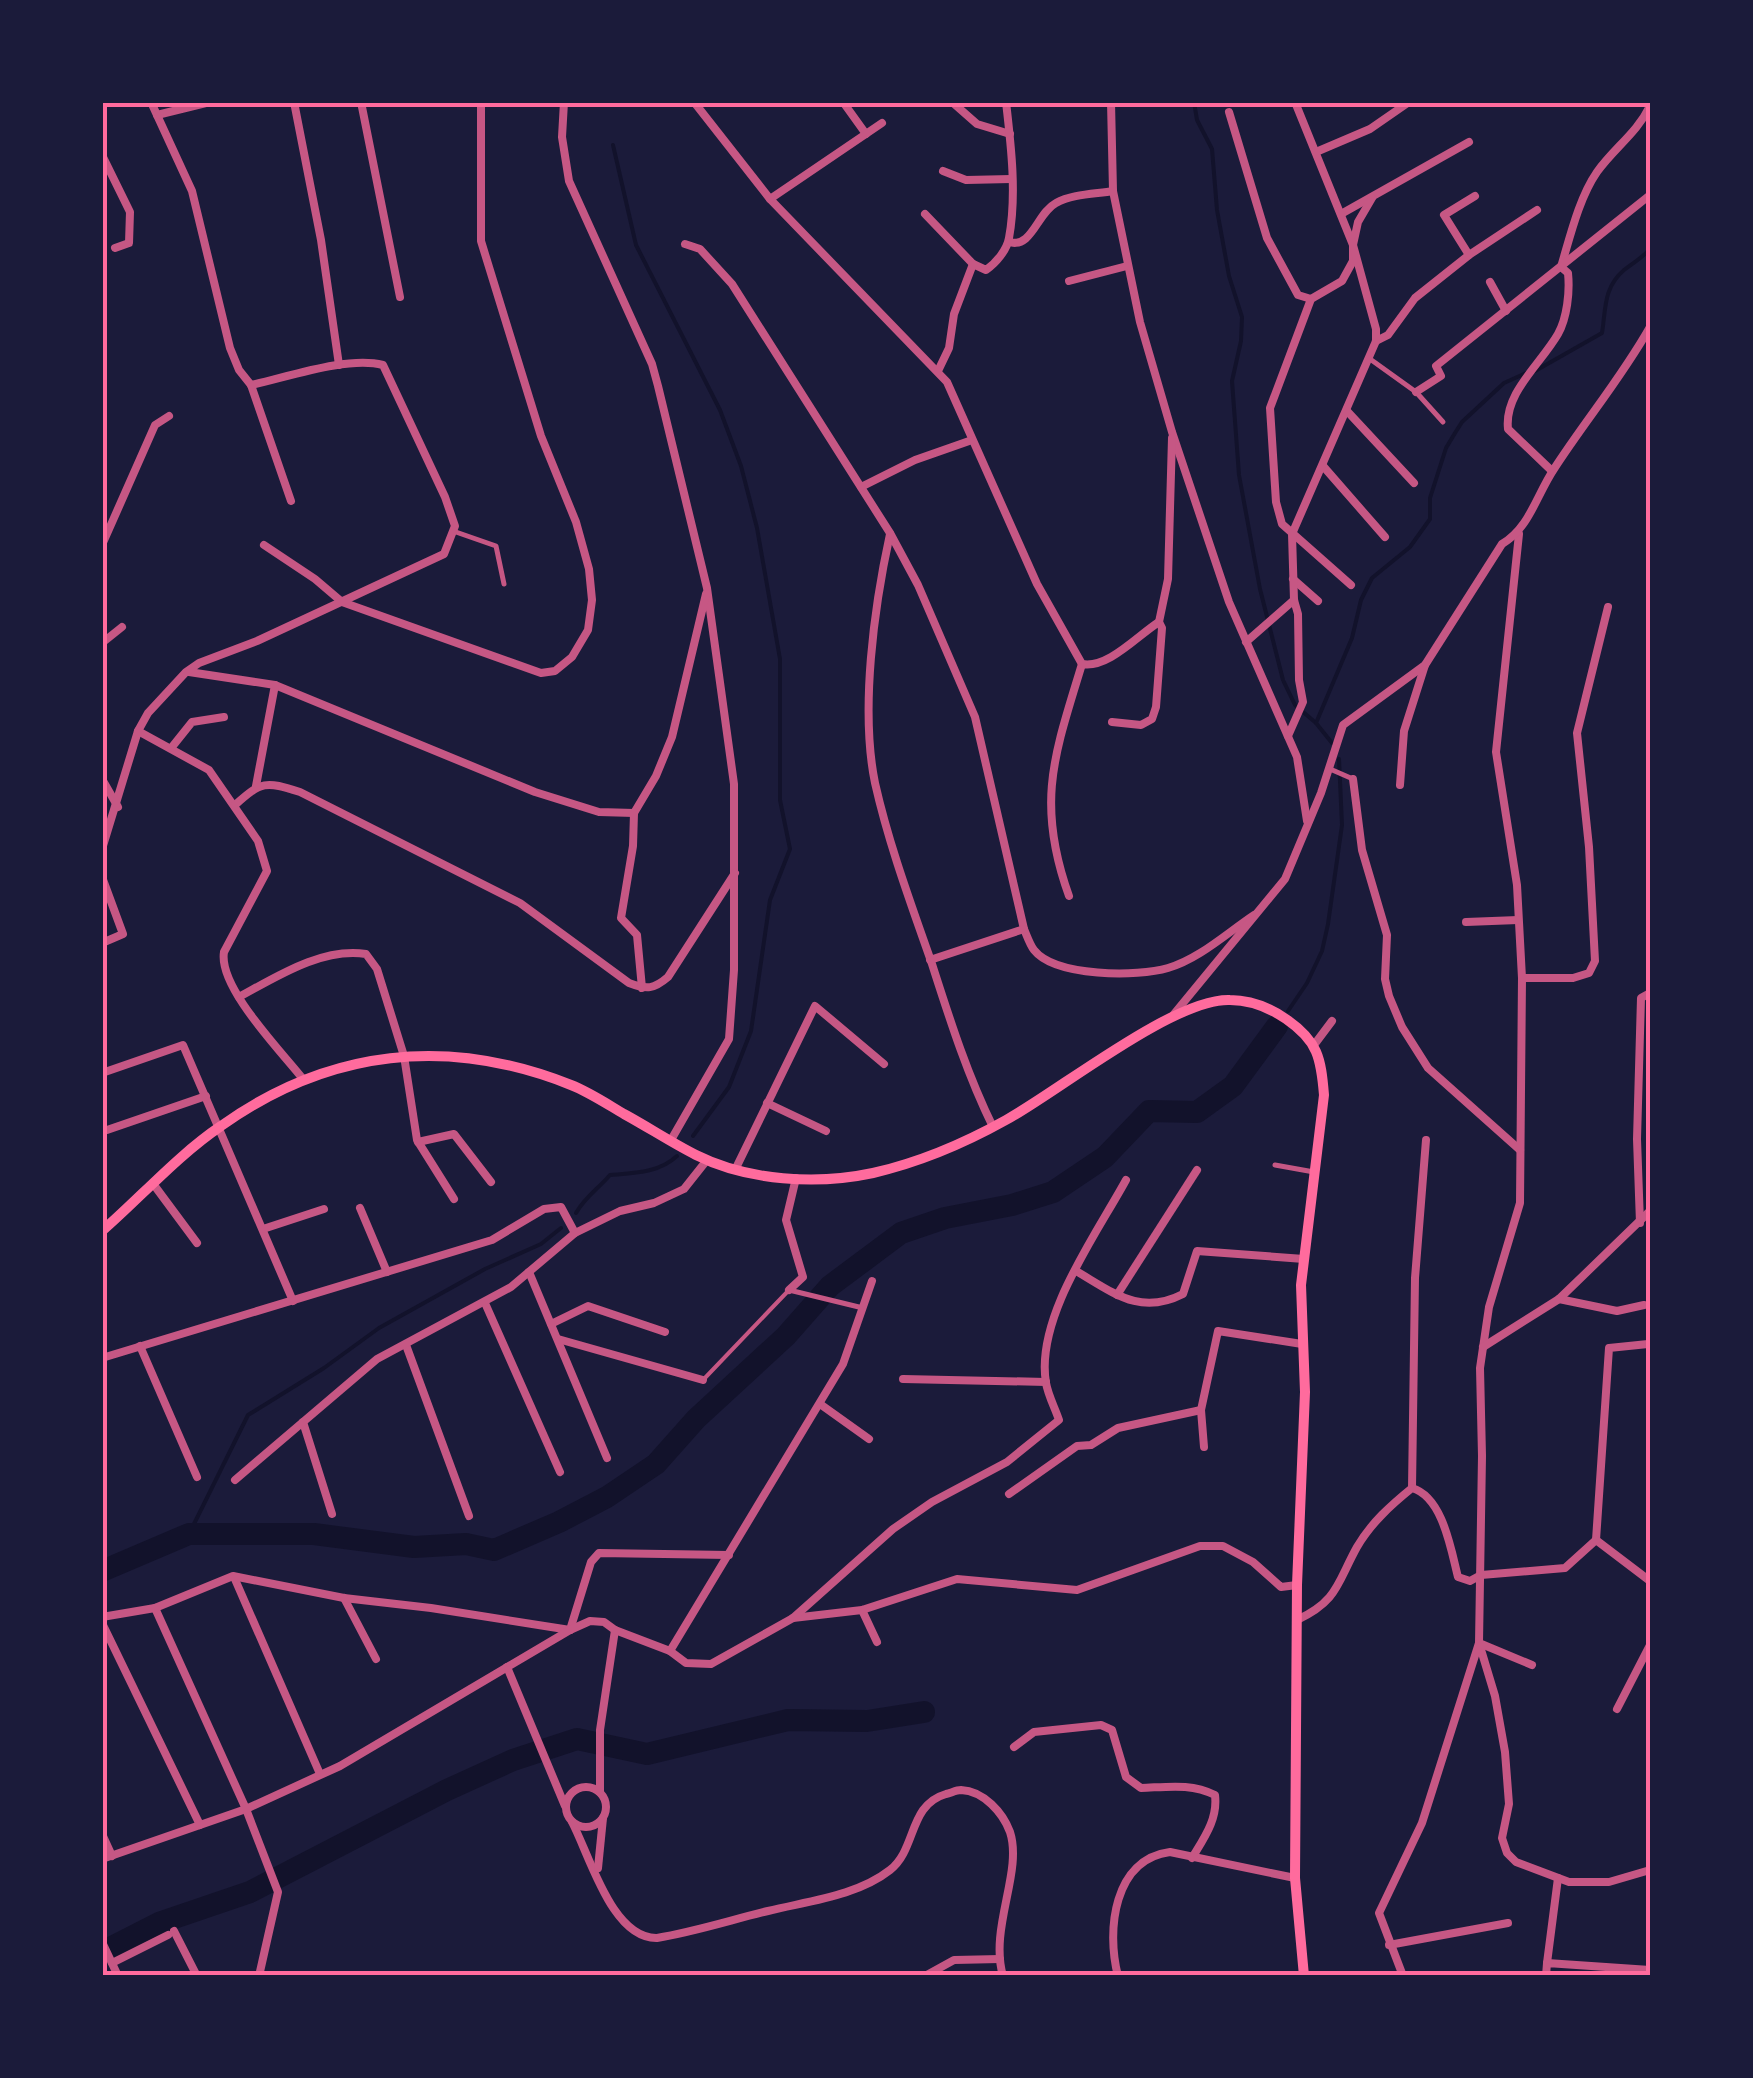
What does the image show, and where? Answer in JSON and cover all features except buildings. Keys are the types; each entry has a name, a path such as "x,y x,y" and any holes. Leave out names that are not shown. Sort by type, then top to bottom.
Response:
{"main road":[{"path":"102,1231 218,1127 303,1079 374,1060 452,1055 512,1066 573,1086 707,1160 735,1170 796,1178 855,1177 938,1154 993,1128 1174,1014 1228,999 1254,1004 1286,1019 1314,1044 1322,1067 1324,1095 1300,1284 1305,1392 1297,1585 1295,1878 1304,1976"}],"street":[{"path":"151,102 192,191 230,348 250,385 291,501"},
{"path":"157,115 210,102"},
{"path":"294,102 340,365"},
{"path":"360,102 400,297"},
{"path":"264,545 342,602 541,673 555,671 572,657 588,630 592,600 576,522 541,436 481,241 481,102"},
{"path":"564,102 562,137 569,180 652,364 707,588 734,784 734,970 729,1039 672,1140"},
{"path":"694,102 770,199 947,382 1038,584 1082,664 1053,759 1051,782 1054,846 1069,896"},
{"path":"843,102 866,134"},
{"path":"952,102 976,124 1010,134"},
{"path":"925,214 973,264 986,270 995,264 1009,242 1012,180 1006,102"},
{"path":"1111,102 1113,191 1127,266 1172,432 1241,630 1302,775 1307,823"},
{"path":"1288,736 1303,702 1292,534 1376,342 1376,329 1352,245 1296,102"},
{"path":"1316,152 1370,129 1409,102"},
{"path":"1561,267 1584,199 1598,172 1629,140 1650,106"},
{"path":"1229,112 1266,238 1298,294 1312,300"},
{"path":"770,199 882,123"},
{"path":"1341,214 1469,142"},
{"path":"102,156 130,212 129,243 116,248"},
{"path":"943,171 966,180 1012,180"},
{"path":"1009,242 1025,241 1039,218 1056,203 1113,191"},
{"path":"1416,392 1441,376 1436,366 1650,195"},
{"path":"1469,255 1444,216 1476,196"},
{"path":"1351,584 1282,524 1276,502 1270,408 1312,300 1342,282 1353,262 1352,245 1358,222 1372,198"},
{"path":"1376,342 1388,335 1415,298 1469,255 1538,210"},
{"path":"685,244 700,249 732,284 862,487 918,585 974,717 1024,929 1035,952 1049,961 1098,972 1133,974 1170,968 1198,954 1254,915"},
{"path":"938,371 949,348 954,314 973,264"},
{"path":"1068,281 1127,266"},
{"path":"1552,471 1508,430 1506,413 1560,330 1568,273 1561,267"},
{"path":"1490,282 1506,312"},
{"path":"1402,1976 1379,1912 1422,1822 1479,1642 1479,1404 1484,1347 1489,1307 1520,1204 1522,978 1510,829 1496,752 1520,534 1552,471 1600,406 1650,327"},
{"path":"1370,359 1416,392 1443,422"},
{"path":"102,849 118,807 138,731 148,713 186,672 444,554 453,531 445,497 383,364 340,365 250,385"},
{"path":"1347,411 1414,483"},
{"path":"102,545 156,425 170,416"},
{"path":"1112,722 1141,725 1152,720 1161,666 1159,622 1168,579 1172,432"},
{"path":"862,487 915,460 972,440"},
{"path":"1323,466 1385,536"},
{"path":"453,531 496,546 504,584"},
{"path":"890,533 880,578 869,700 874,779 902,882 968,1077 993,1128"},
{"path":"1400,784 1404,731 1425,665 1502,544 1520,534"},
{"path":"1293,579 1318,601"},
{"path":"642,988 637,935 621,918 633,846 634,813 656,776 672,736 707,588"},
{"path":"1246,642 1294,600"},
{"path":"1522,978 1574,978 1590,973 1596,961 1577,733 1608,607"},
{"path":"1082,664 1092,666 1108,658 1159,622"},
{"path":"102,643 122,628"},
{"path":"1174,1014 1285,879 1344,726 1425,665"},
{"path":"186,672 276,685 536,792 599,812 634,813"},
{"path":"256,786 276,685"},
{"path":"172,747 192,722 224,717"},
{"path":"138,731 209,770 258,841 268,871 224,952 222,965 239,997 303,1079"},
{"path":"1330,769 1352,779 1362,850 1387,934 1385,979 1402,1027 1428,1068 1520,1150"},
{"path":"102,778 118,807"},
{"path":"235,805 265,783 300,792 520,903 629,983 642,988 654,988 668,977 735,873"},
{"path":"102,877 123,934 102,943"},
{"path":"1466,922 1518,920"},
{"path":"930,960 1024,929"},
{"path":"239,997 315,960 337,954 366,954 378,970 404,1056 418,1142 454,1200"},
{"path":"1640,1222 1636,1139 1640,998 1650,993"},
{"path":"735,1170 815,1006 884,1064"},
{"path":"1314,1044 1332,1021"},
{"path":"102,1073 183,1044 292,1302"},
{"path":"108,1130 206,1096"},
{"path":"768,1102 826,1131"},
{"path":"418,1142 454,1134 492,1182"},
{"path":"1297,1620 1324,1606 1339,1588 1356,1548 1372,1524 1412,1488 1415,1278 1426,1140"},
{"path":"235,1480 377,1359 485,1303 530,1272 574,1233 684,1188 707,1160"},
{"path":"1275,1165 1314,1172"},
{"path":"1117,1295 1197,1170"},
{"path":"796,1178 786,1220 803,1277 792,1291 860,1308"},
{"path":"102,1834 107,1857 246,1808 320,1774 590,1621 604,1622 686,1662 711,1664 793,1618 893,1529 932,1502 1007,1462 1059,1420 1046,1382 1047,1340 1063,1295 1126,1180"},
{"path":"154,1184 196,1242"},
{"path":"102,1358 492,1240 544,1209 561,1207 574,1233"},
{"path":"360,1208 387,1272"},
{"path":"264,1229 324,1209"},
{"path":"1484,1347 1559,1298 1650,1210"},
{"path":"1076,1271 1117,1295 1150,1306 1182,1294 1197,1250 1304,1259"},
{"path":"530,1272 607,1458"},
{"path":"670,1651 844,1364 872,1281"},
{"path":"1559,1298 1617,1310 1644,1305"},
{"path":"485,1303 560,1472"},
{"path":"551,1324 588,1306 666,1332"},
{"path":"1204,1447 1202,1410 1218,1331 1302,1344"},
{"path":"558,1338 703,1380"},
{"path":"1412,1488 1428,1496 1450,1545 1458,1577 1470,1581 1481,1575 1565,1568 1596,1540 1609,1348 1648,1344"},
{"path":"406,1345 469,1516"},
{"path":"140,1346 196,1477"},
{"path":"903,1379 1046,1382"},
{"path":"820,1404 869,1439"},
{"path":"1009,1494 1076,1446 1092,1445 1118,1428 1202,1410"},
{"path":"304,1422 332,1514"},
{"path":"1596,1540 1650,1581"},
{"path":"793,1618 862,1610 957,1579 1077,1590 1200,1546 1223,1546 1253,1562 1281,1587 1297,1585"},
{"path":"570,1630 590,1562 599,1553 728,1556"},
{"path":"200,1825 102,1620 155,1608 233,1576 344,1598 570,1630"},
{"path":"233,1576 320,1774"},
{"path":"344,1598 376,1658"},
{"path":"155,1608 246,1808 278,1892 259,1976"},
{"path":"862,1610 878,1642"},
{"path":"597,1873 606,1804 600,1792 600,1730 615,1630"},
{"path":"1479,1642 1532,1666"},
{"path":"1479,1642 1506,1752 1509,1804 1502,1838 1506,1853 1516,1862 1558,1878 1609,1882 1650,1870"},
{"path":"1617,1709 1650,1645"},
{"path":"507,1668 572,1822 614,1912 626,1927 646,1938 671,1936 840,1893 878,1878 894,1868 904,1853 925,1805 961,1790 986,1799 1002,1815 1011,1834 1014,1850 1001,1922 1003,1976"},
{"path":"1014,1747 1034,1732 1102,1725 1112,1730 1126,1777 1142,1788 1200,1787 1215,1795 1210,1828 1192,1858"},
{"path":"566,1806 570,1794 581,1787 600,1792"},
{"path":"572,1822 585,1827 603,1818"},
{"path":"1118,1976 1112,1952 1120,1896 1131,1871 1152,1855 1170,1852 1295,1878"},
{"path":"1546,1976 1558,1878"},
{"path":"1389,1945 1508,1922"},
{"path":"111,1961 171,1933 197,1976"},
{"path":"102,1942 118,1976"},
{"path":"925,1976 954,1960 1000,1959"},
{"path":"1547,1963 1650,1970"}],"lane":[{"path":"703,1380 792,1291"}],"waterway":[{"path":"1194,102 1197,120 1212,149 1217,210 1229,276 1242,317 1232,381 1239,475 1260,589 1283,680 1295,705 1316,723"},
{"path":"613,145 636,245 720,410 741,466 757,528 780,659 780,800 790,849 770,900 751,1031 729,1087 693,1136"},
{"path":"1535,371 1602,333 1612,284 1650,249"},
{"path":"1332,743 1316,723 1372,578 1410,547 1430,519 1430,498 1446,448 1462,422 1504,383 1526,373"},
{"path":"1288,1011 1322,951 1328,924 1342,825 1339,759"},
{"path":"102,1571 189,1534 314,1534 414,1547 466,1544 494,1550 559,1522 607,1497 656,1464 696,1419 786,1336 830,1286 901,1233 945,1218 1012,1205 1053,1192 1105,1157 1149,1111 1197,1112 1233,1086 1277,1026"},
{"path":"576,1213 610,1175 654,1169 677,1156"},
{"path":"189,1534 248,1415 379,1328 485,1269 541,1244 561,1228"},
{"path":"102,1952 159,1923 250,1892 513,1760 577,1739 647,1754 788,1720 867,1721 924,1712"}]}
